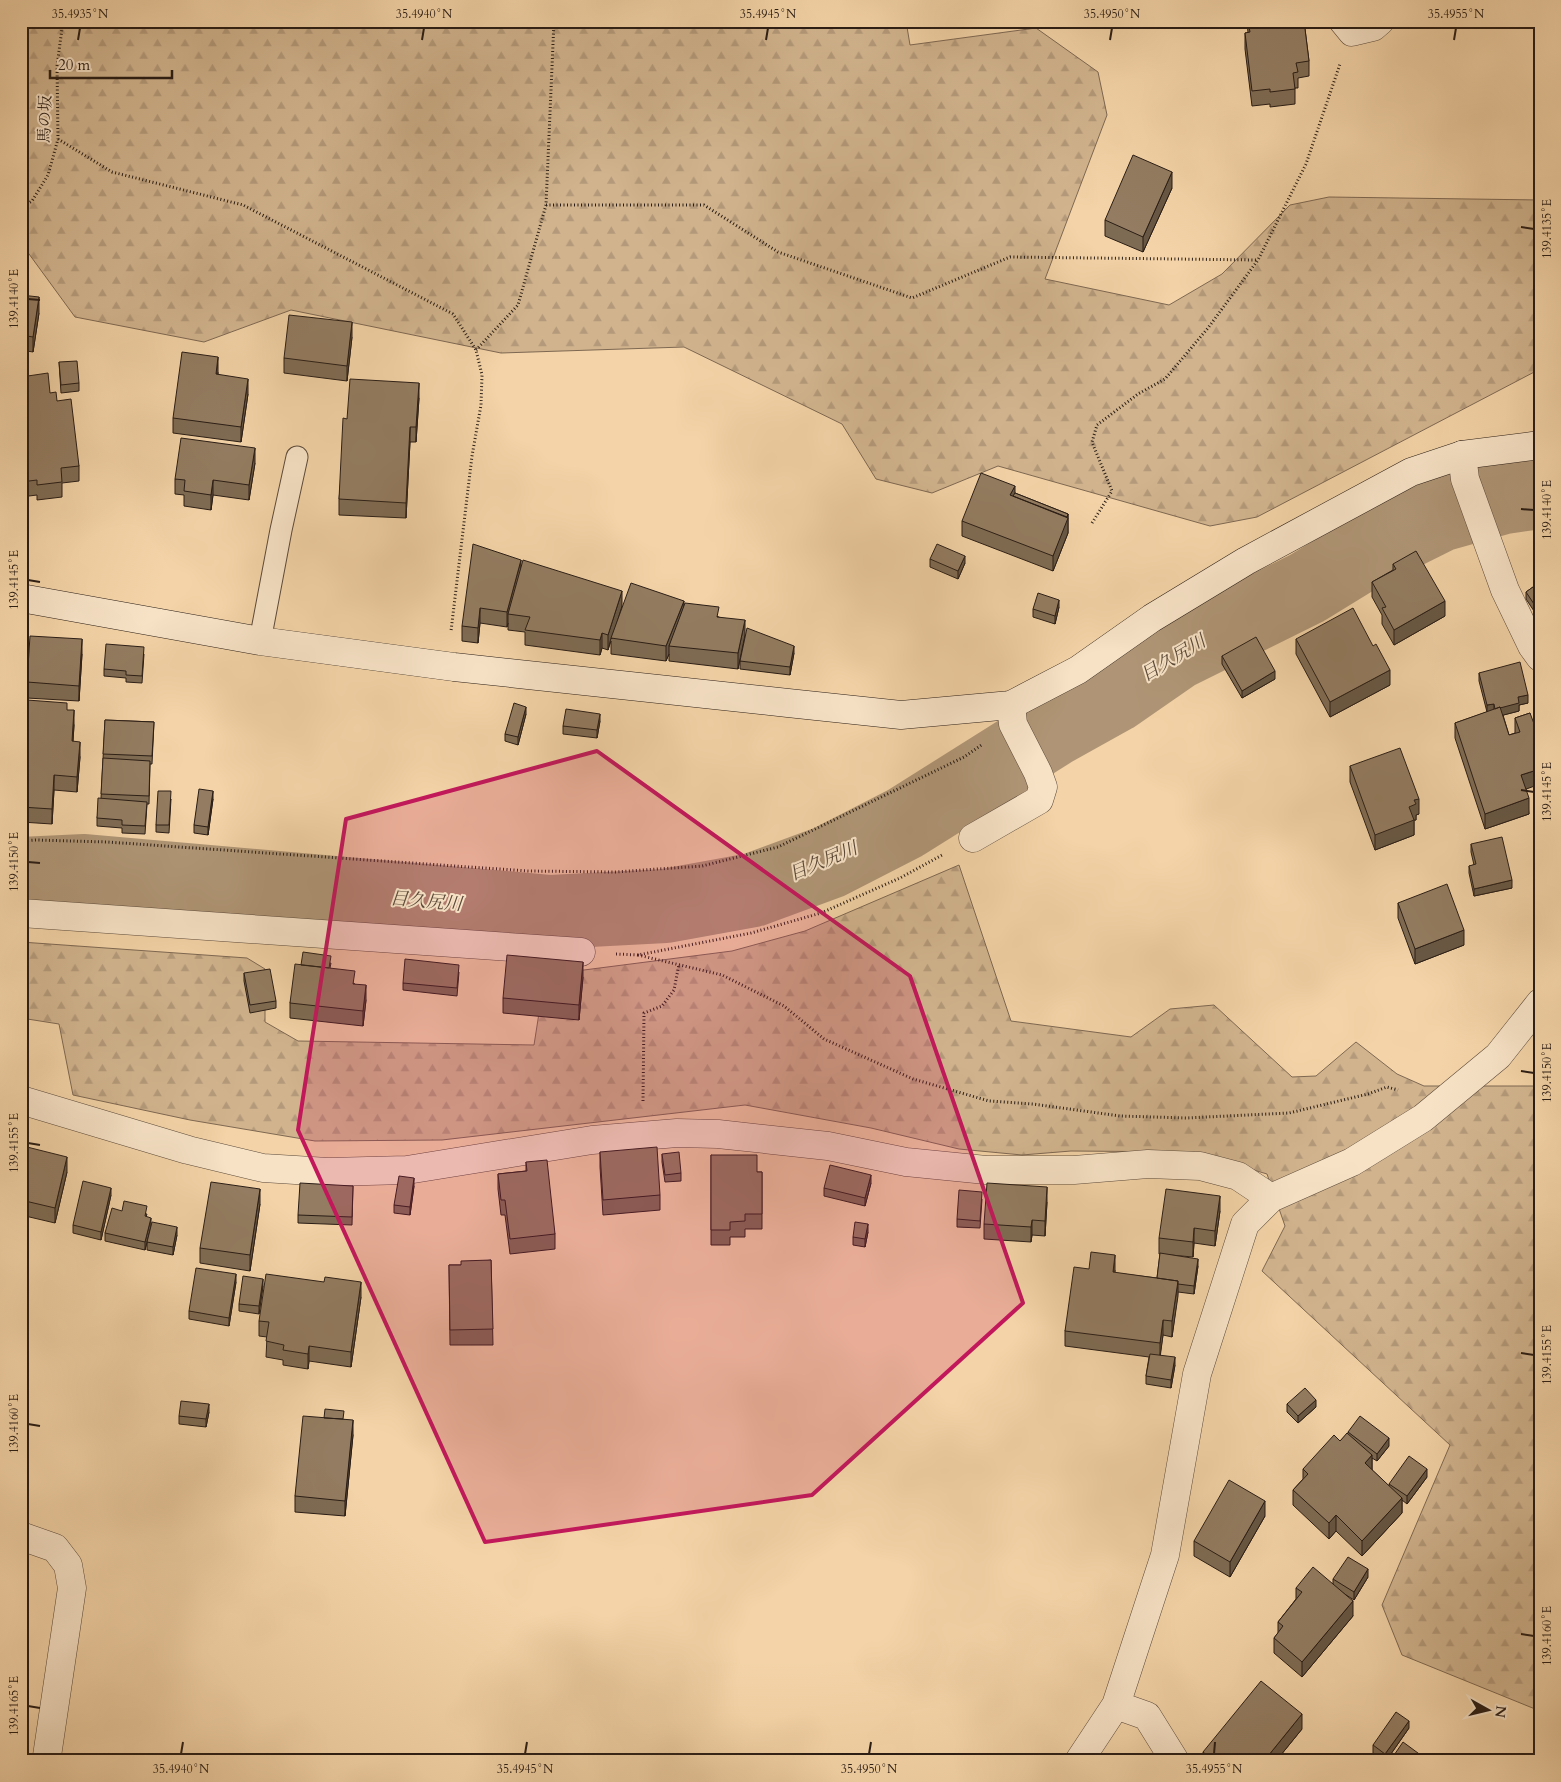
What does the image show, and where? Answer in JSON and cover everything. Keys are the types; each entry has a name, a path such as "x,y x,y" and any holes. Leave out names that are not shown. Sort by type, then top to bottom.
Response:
{"street":[{"path":"1347,26 1373,27 1380,21"},
{"path":"21,598 260,641 447,666 901,715 1012,714 1152,618 1246,561 1411,472 1463,467 1540,445"},
{"path":"1463,467 1505,590 1532,646 1540,657"},
{"path":"973,838 1039,800 1042,787 1038,773 1012,714"},
{"path":"21,913 581,952"},
{"path":"1079,1761 1116,1705 1165,1555 1198,1374 1245,1224 1271,1198 1352,1162 1423,1118 1498,1056 1540,1002"},
{"path":"21,1100 188,1150 263,1168 328,1172 407,1170 592,1140 677,1133 718,1134 828,1146 906,1162 986,1170 1074,1170 1148,1164 1200,1166 1238,1176 1271,1198"},
{"path":"21,1536 55,1548 68,1565 72,1588 47,1756 49,1761"},
{"path":"1116,1705 1147,1716 1176,1761"}],"lane":[{"path":"260,641 297,457"}],"path":[{"name":"馬の坂","path":"21,208 32,201 48,175 58,139 57,66 63,21"},
{"path":"476,350 518,305 546,205 554,21"},
{"path":"1092,523 1112,491 1092,442 1097,425 1138,394 1165,379 1208,328 1258,260 1306,164 1347,26"},
{"path":"58,139 112,172 243,205 453,314 476,350 482,375 481,404 471,465 447,666"},
{"path":"546,205 704,205 778,252 912,298 1010,257 1258,260"},
{"path":"21,841 107,842 528,871 616,872 702,866 778,847 964,757 1012,714"},
{"path":"638,955 752,933 821,913 900,878 973,838"},
{"path":"581,952 638,955 722,975 784,1006 824,1039 913,1080 990,1101 1033,1104 1120,1116 1186,1118 1289,1113 1387,1088 1409,1092 1423,1118"},
{"path":"643,1107 644,1013 662,1006 674,990 679,964"}],"highlighted area":[{"path":"597,751 910,976 1023,1303 812,1495 485,1542 298,1130 346,819"}],"green space":[{"path":"21,21 906,21 910,45 1036,28 1098,72 1107,115 1045,279 1169,305 1222,274 1290,205 1329,197 1540,200 1540,369 1257,517 1210,526 998,466 932,493 876,479 842,424 684,347 501,353 291,310 204,342 75,317 21,243"},
{"path":"959,865 1011,1021 1131,1037 1170,1009 1214,1005 1292,1077 1316,1076 1356,1042 1397,1074 1424,1086 1540,1086 1540,1711 1402,1655 1382,1605 1450,1445 1262,1271 1285,1226 1267,1174 1194,1152 1071,1151 1022,1155 959,1149 871,1128 745,1105 442,1140 315,1141 190,1120 73,1095 59,1024 21,1018 21,942 247,958 265,969 265,1022 298,1041 534,1045 545,975 732,951 805,931"}],"building":[{"path":"1248,21 1304,21 1309,61 1296,63 1298,72 1293,73 1295,89 1270,92 1270,89 1252,91 1245,33 1250,32"},
{"path":"1133,155 1172,172 1143,237 1105,220"},
{"path":"21,295 39,297 33,337 21,335"},
{"path":"289,315 352,322 347,366 284,358"},
{"path":"182,352 218,357 216,374 248,379 241,427 173,418"},
{"path":"77,361 79,383 61,385 59,362"},
{"path":"48,373 50,393 56,392 57,401 71,399 79,466 61,468 62,482 37,485 37,480 21,482 21,377"},
{"path":"350,379 419,383 416,427 410,427 406,503 339,499 343,418 347,419"},
{"path":"181,438 255,448 249,485 213,480 211,495 184,491 185,480 175,479"},
{"path":"981,473 1015,486 1010,495 1068,518 1053,556 962,521"},
{"path":"1015,493 1068,514 1067,517 1013,496"},
{"path":"473,544 521,560 507,612 480,608 478,628 462,626"},
{"path":"937,544 965,556 958,571 930,559"},
{"path":"1416,551 1445,601 1394,630 1382,608 1386,607 1372,582 1396,569 1393,564"},
{"path":"523,560 622,591 608,635 602,633 600,640 525,630 530,617 508,614"},
{"path":"1540,582 1540,613 1526,592"},
{"path":"631,583 684,601 666,646 611,638"},
{"path":"1038,593 1059,600 1055,616 1033,609"},
{"path":"685,603 719,607 717,617 745,620 738,653 669,646"},
{"path":"1353,608 1373,646 1376,644 1390,670 1330,702 1296,639"},
{"path":"747,628 794,646 790,667 740,661"},
{"path":"30,636 82,639 79,686 27,682"},
{"path":"1256,637 1275,671 1242,691 1222,656"},
{"path":"106,644 144,647 142,676 126,675 126,671 104,669"},
{"path":"1520,662 1528,695 1518,697 1519,703 1500,708 1495,709 1494,704 1487,705 1479,673"},
{"path":"27,700 67,703 67,710 74,710 72,741 80,742 77,777 54,775 52,809 21,807 21,743 25,743"},
{"path":"514,703 526,707 518,737 505,734"},
{"path":"1500,707 1509,735 1520,732 1515,718 1530,713 1540,740 1540,769 1521,775 1529,798 1485,814 1455,723"},
{"path":"566,709 600,714 597,730 563,726"},
{"path":"105,720 154,722 152,756 103,754"},
{"path":"1400,748 1419,799 1414,800 1416,804 1409,807 1414,820 1375,835 1350,766"},
{"path":"103,758 150,761 149,796 101,794"},
{"path":"199,789 213,791 208,827 194,825"},
{"path":"158,791 171,791 169,825 156,825"},
{"path":"98,798 147,802 145,826 122,825 122,820 97,818"},
{"path":"1502,837 1512,880 1474,889 1469,866 1476,864 1471,844"},
{"path":"1447,884 1464,930 1415,949 1398,903"},
{"path":"303,952 331,956 329,968 301,965"},
{"path":"507,955 583,962 579,1005 503,998"},
{"path":"405,959 459,965 457,988 403,983"},
{"path":"295,964 355,971 353,984 366,985 363,1011 290,1003"},
{"path":"270,969 276,1001 250,1005 244,973"},
{"path":"27,1147 67,1157 55,1208 21,1200 21,1171"},
{"path":"657,1147 660,1195 603,1200 600,1152"},
{"path":"679,1152 681,1173 665,1175 662,1154"},
{"path":"711,1155 757,1155 757,1172 762,1172 762,1214 745,1214 745,1221 730,1222 730,1230 711,1230"},
{"path":"547,1160 555,1234 510,1239 505,1200 501,1200 498,1174 527,1171 526,1162"},
{"path":"830,1165 871,1175 865,1198 824,1188"},
{"path":"399,1176 414,1178 410,1207 394,1205"},
{"path":"83,1181 111,1188 101,1232 73,1225"},
{"path":"211,1182 260,1189 250,1255 200,1248"},
{"path":"300,1183 353,1186 352,1217 298,1215"},
{"path":"987,1183 1047,1187 1045,1221 1032,1220 1031,1227 984,1224"},
{"path":"1166,1189 1220,1196 1215,1231 1194,1228 1193,1242 1159,1238"},
{"path":"959,1190 982,1192 980,1221 957,1219"},
{"path":"124,1201 147,1206 145,1216 151,1218 145,1242 105,1233 112,1208 122,1211"},
{"path":"152,1222 177,1227 173,1247 147,1242"},
{"path":"855,1222 868,1224 865,1239 853,1237"},
{"path":"1091,1252 1115,1255 1113,1272 1178,1281 1172,1321 1163,1320 1160,1343 1065,1331 1074,1267 1089,1269"},
{"path":"1160,1253 1198,1259 1194,1286 1178,1284 1178,1281 1157,1278"},
{"path":"491,1260 493,1329 450,1330 449,1265 461,1265 461,1261"},
{"path":"196,1268 236,1274 229,1318 189,1311"},
{"path":"266,1274 324,1282 325,1277 361,1282 351,1352 309,1346 308,1354 283,1350 284,1345 266,1341 269,1322 259,1321"},
{"path":"243,1276 263,1279 259,1306 239,1304"},
{"path":"1150,1354 1175,1357 1171,1380 1146,1376"},
{"path":"1305,1388 1316,1400 1298,1416 1287,1404"},
{"path":"181,1401 209,1404 206,1419 179,1416"},
{"path":"325,1409 344,1411 343,1419 324,1418"},
{"path":"303,1416 353,1420 345,1501 295,1496"},
{"path":"1360,1416 1389,1438 1377,1454 1348,1432"},
{"path":"1347,1433 1372,1455 1365,1463 1402,1498 1362,1541 1336,1515 1329,1523 1293,1490 1308,1474 1303,1469 1334,1435 1340,1441"},
{"path":"1409,1456 1427,1469 1407,1496 1389,1484"},
{"path":"1229,1480 1265,1501 1230,1562 1194,1541"},
{"path":"1348,1557 1368,1569 1354,1592 1333,1579"},
{"path":"1313,1567 1353,1601 1302,1662 1274,1638 1283,1626 1278,1622 1302,1592 1296,1588"},
{"path":"1261,1681 1302,1714 1264,1761 1214,1761 1203,1752"},
{"path":"1396,1712 1409,1721 1385,1754 1373,1745"},
{"path":"1403,1742 1422,1756 1419,1761 1390,1761"}],"waterway":[{"name":"目久尻川","path":"21,874 85,871 551,912 665,906 753,890 829,862 905,823 1053,730 1114,696 1176,653 1307,588 1364,553 1440,515 1504,497 1540,492"}]}
